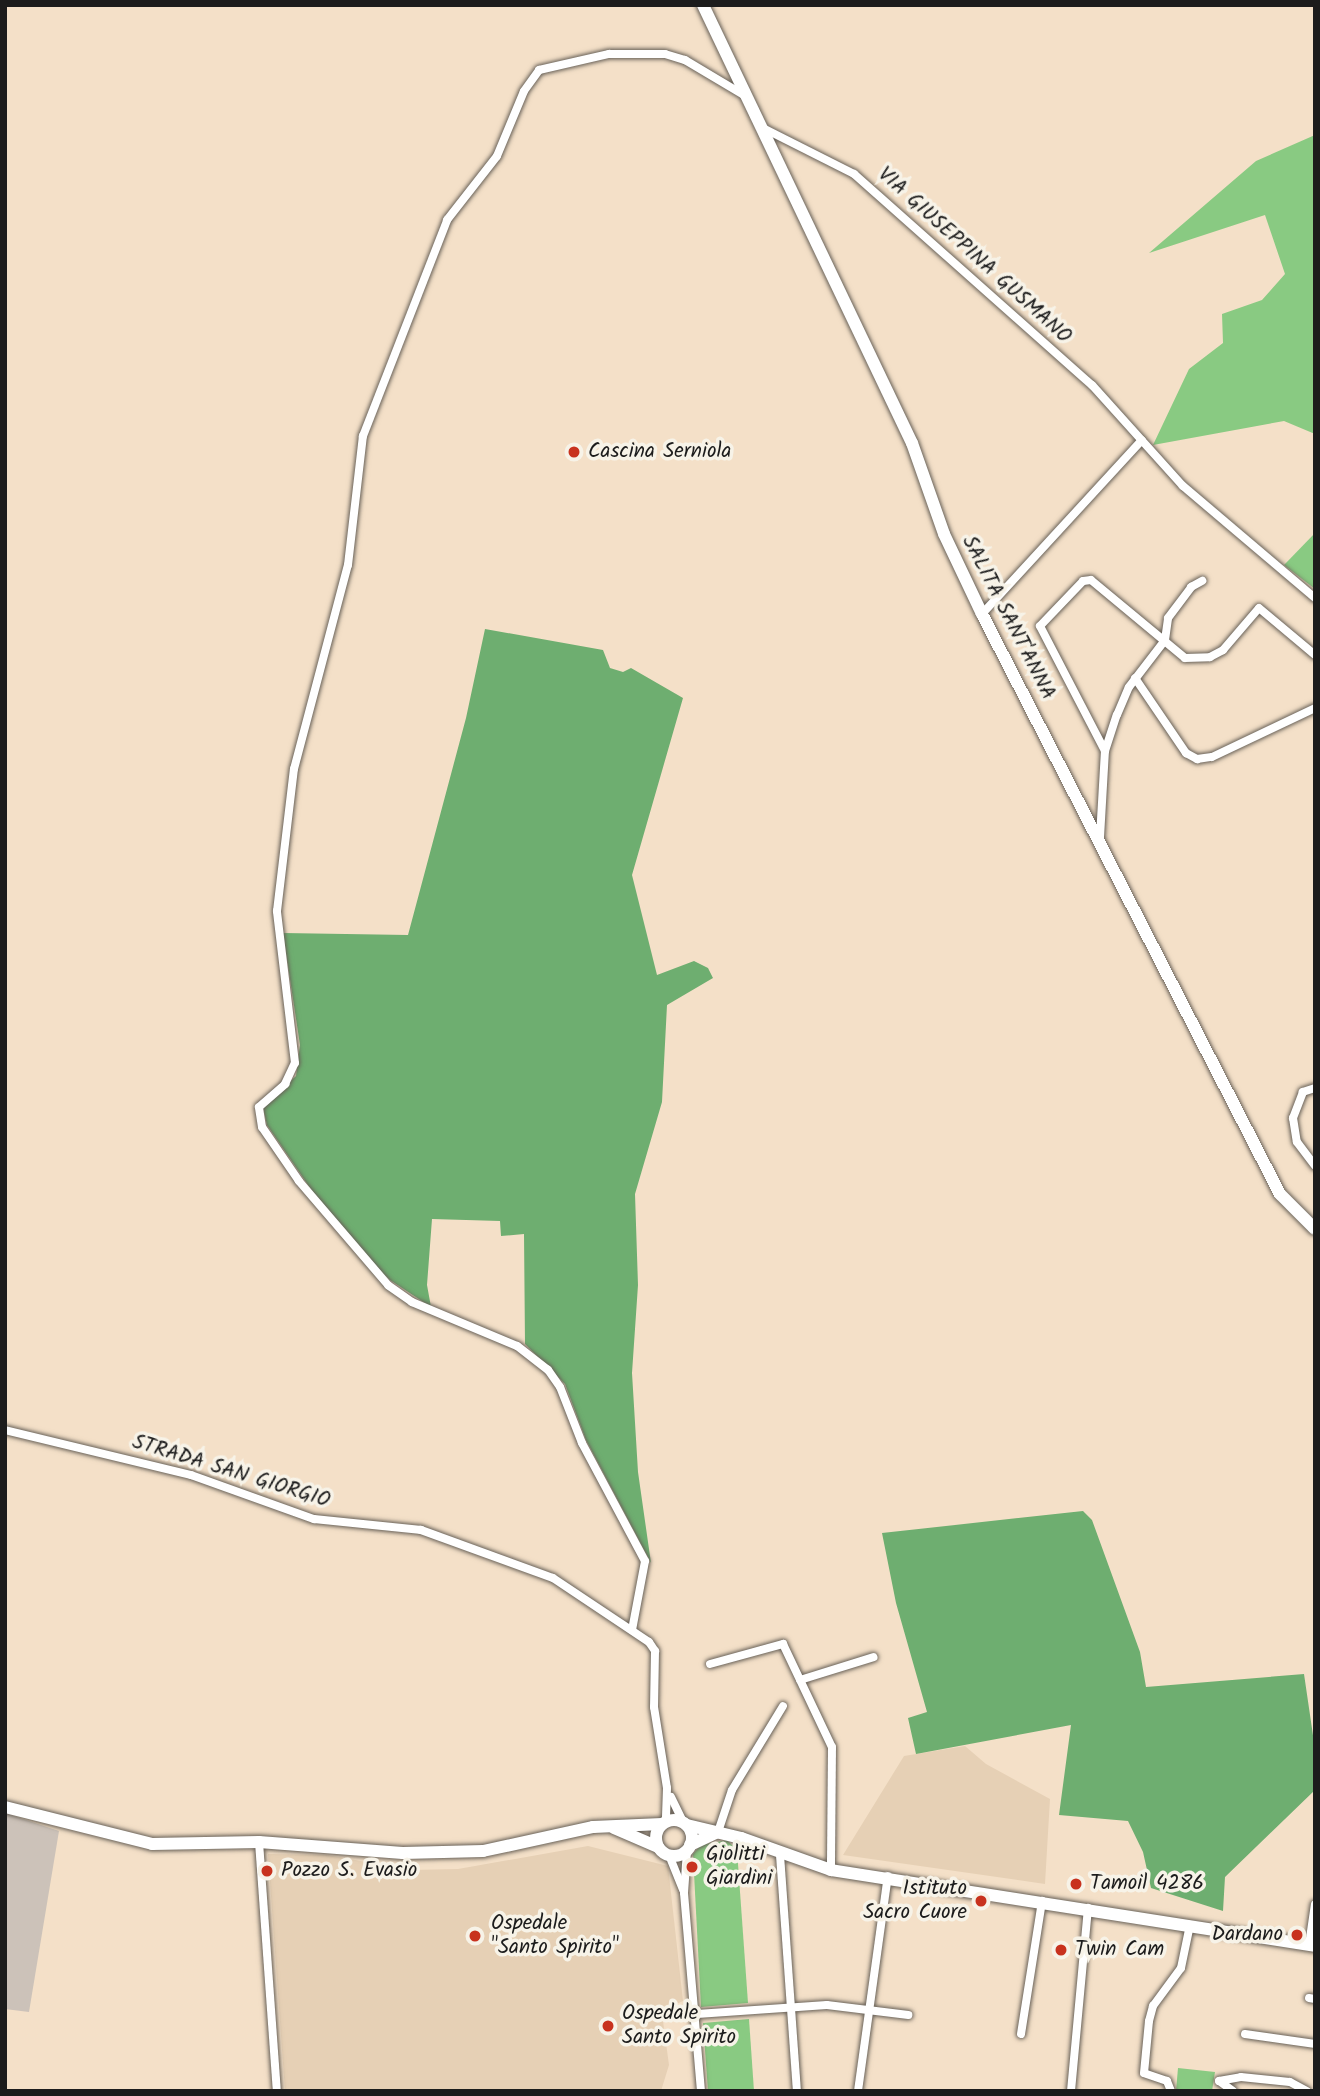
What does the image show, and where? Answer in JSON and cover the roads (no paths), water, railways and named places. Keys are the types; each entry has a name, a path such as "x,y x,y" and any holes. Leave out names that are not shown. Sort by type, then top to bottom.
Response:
{"street":[{"name":"SALITA SANT'ANNA","path":"704,5 912,443 944,534 982,614 1100,837 1280,1194 1315,1229"},
{"path":"632,1630 645,1561 582,1443 560,1387 548,1370 517,1346 412,1302 388,1285 299,1181 262,1127 260,1107 285,1084 295,1063 277,911 294,769 348,565 363,436 447,220 497,156 529,80 539,70 609,54 665,54 685,60 747,97"},
{"name":"VIA GIUSEPPINA GUSMANO","path":"761,127 854,174 1092,385 1183,486 1315,598"},
{"path":"982,614 1142,440"},
{"path":"1105,751 1040,626 1083,581 1091,580 1185,657 1210,657 1223,650 1259,608 1315,655"},
{"path":"1100,837 1105,751 1135,678 1166,640 1168,618 1191,587 1202,581"},
{"path":"1135,678 1186,753 1198,759 1212,757 1315,708"},
{"path":"1315,1088 1303,1092 1293,1118 1297,1142 1315,1166"},
{"name":"STRADA SAN GIORGIO","path":"5,1430 191,1475 314,1519 421,1530 528,1566 649,1642 657,1660 654,1707 667,1788 664,1823"},
{"path":"710,1664 783,1644 832,1747 831,1870"},
{"path":"800,1680 874,1657"},
{"path":"607,1825 664,1851 689,1848 718,1832 732,1790 782,1706"},
{"name":"STRADA SAN GIORGIO","path":"667,1788 685,1824"},
{"path":"5,1807 152,1844 259,1842 443,1854 514,1846 607,1825 685,1824 718,1832 779,1855 831,1870 888,1876 1312,1945 1315,1903"},
{"path":"664,1823 656,1834 684,1893"},
{"path":"685,1824 689,1848 684,1893 701,2091"},
{"path":"259,1842 277,2091"},
{"path":"779,1855 797,2091"},
{"path":"858,2091 888,1876"},
{"path":"1021,2034 1042,1901"},
{"path":"1071,2091 1088,1908"},
{"path":"1171,2091 1167,2081 1144,2073 1146,2045 1153,2006 1181,1968 1190,1925"},
{"path":"696,2014 827,2004 908,2015"},
{"path":"1245,2034 1315,2044"},
{"path":"1233,2091 1219,2081 1241,2077 1290,2082 1304,2091"}],"place":[{"name":"Cascina Serniola","path":"574,452"},
{"name":"Giolitti Giardini","path":"692,1867"},
{"name":"Pozzo S. Evasio","path":"267,1871"},
{"name":"Tamoil 4286","path":"1076,1884"},
{"name":"Istituto Sacro Cuore","path":"981,1901"},
{"name":"Dardano","path":"1297,1935"},
{"name":"Ospedale \"Santo Spirito\"","path":"475,1936"},
{"name":"Twin Cam","path":"1061,1950"},
{"name":"Ospedale Santo Spirito","path":"608,2026"}]}
